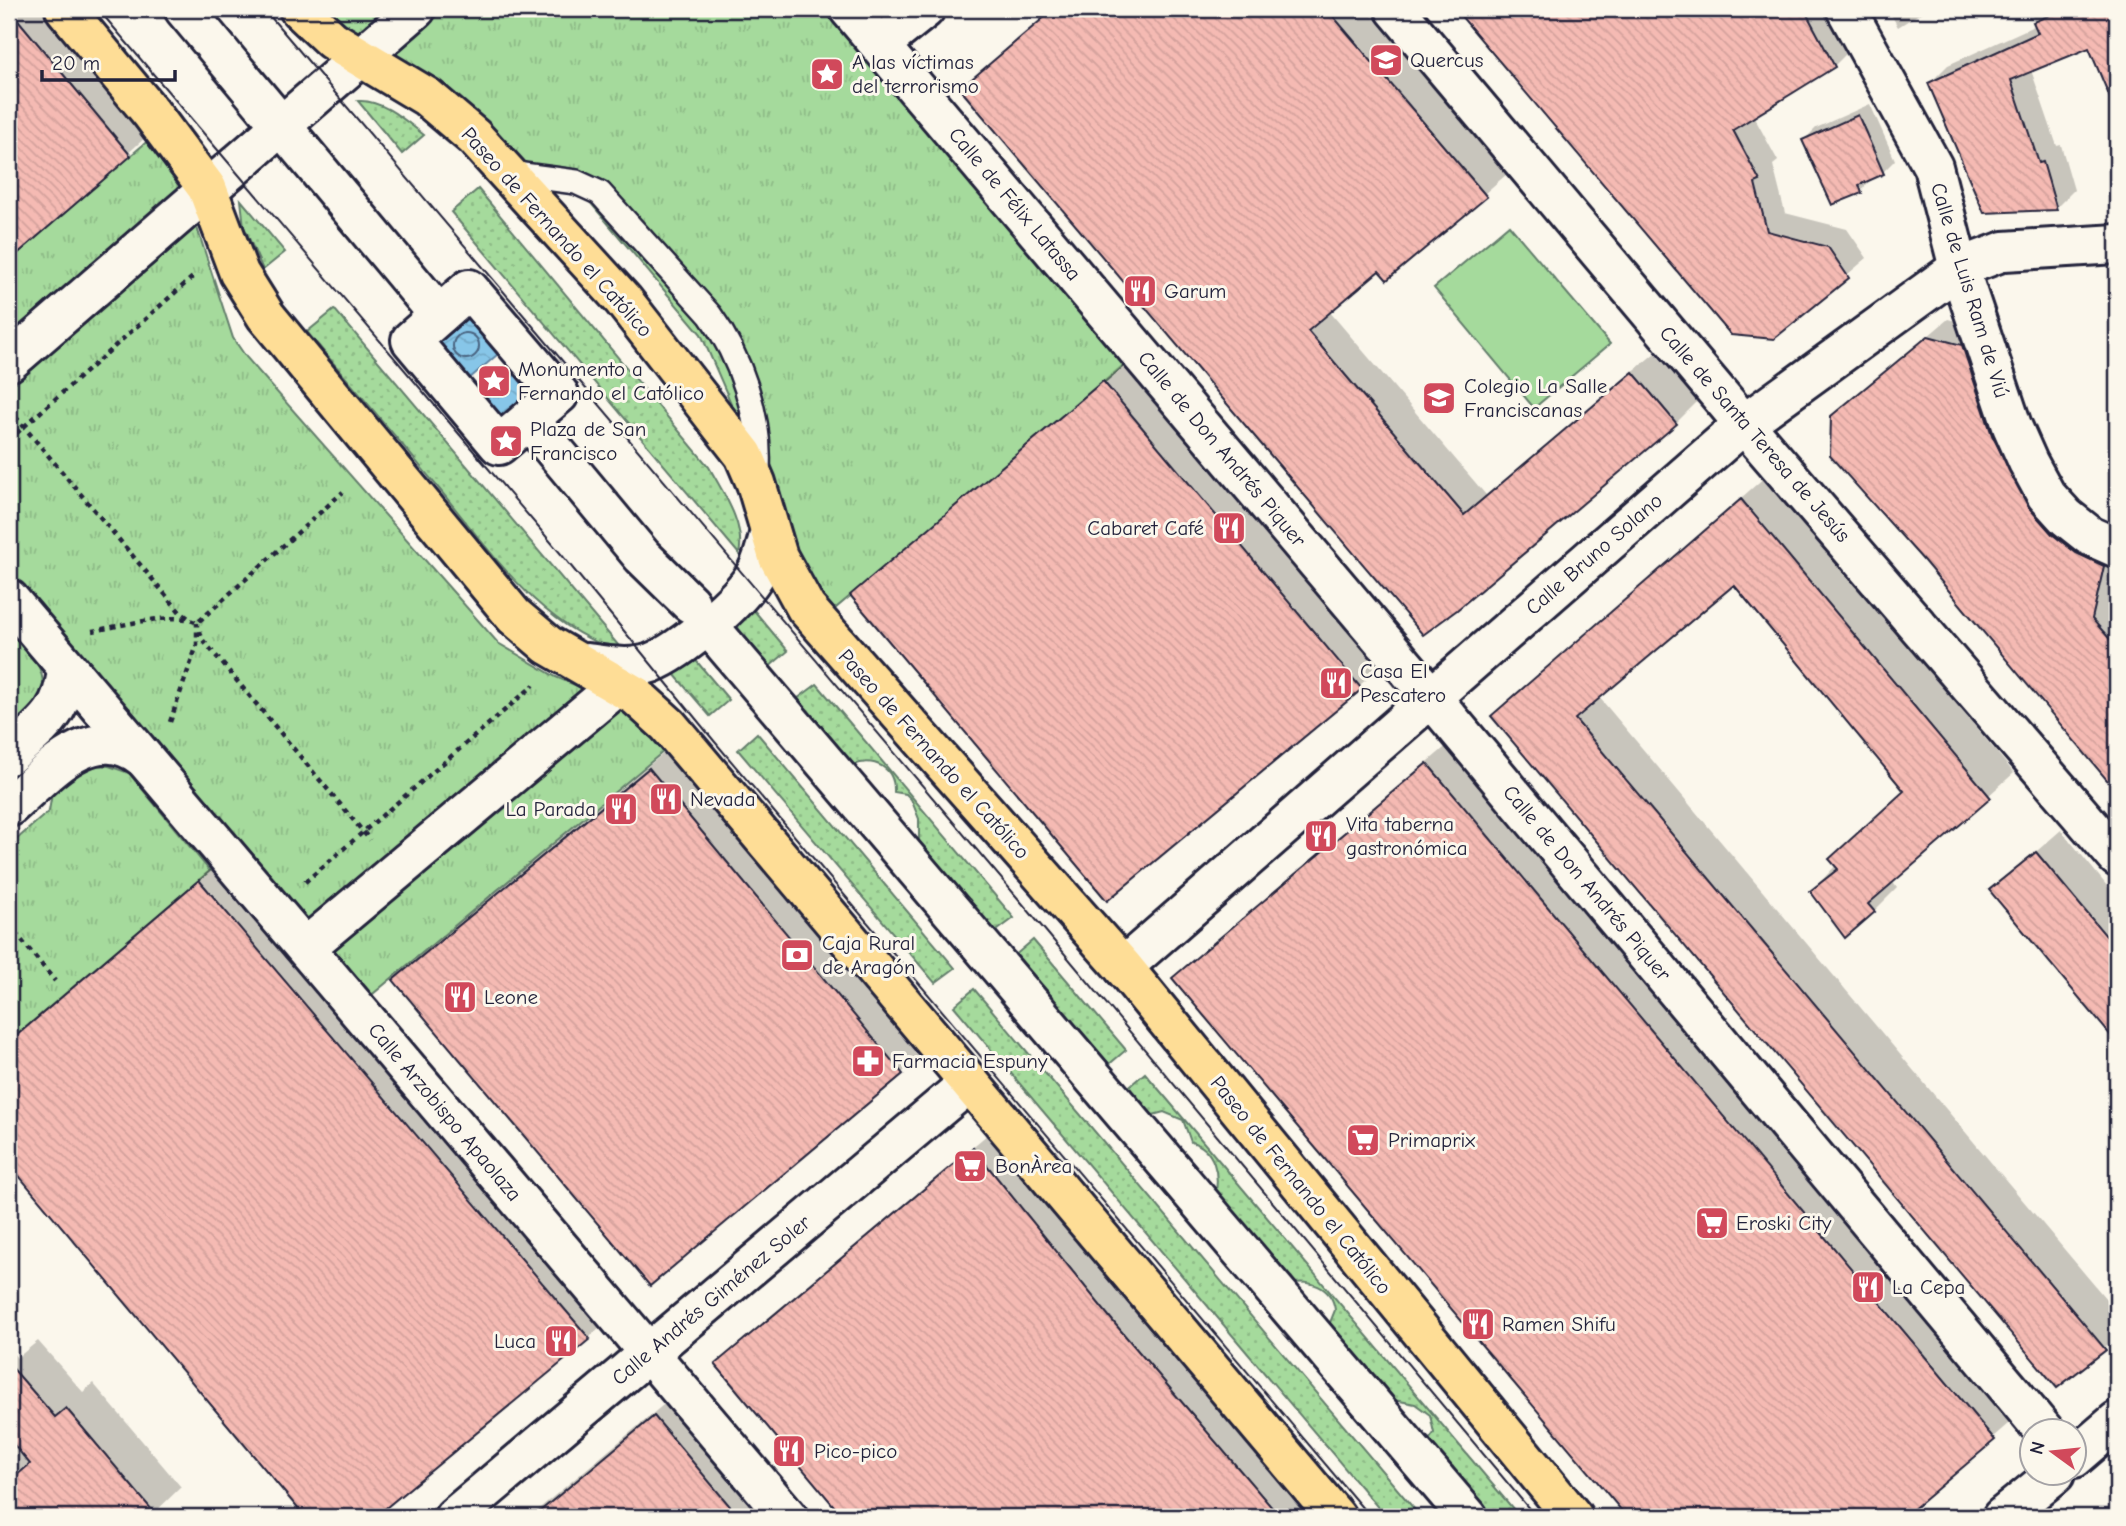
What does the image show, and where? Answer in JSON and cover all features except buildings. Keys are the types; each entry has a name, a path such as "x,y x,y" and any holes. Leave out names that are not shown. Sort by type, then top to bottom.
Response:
{"main road":[{"path":"65,9 151,113 207,188 239,273 266,316 514,616 548,645 620,685 668,725 1336,1517"},
{"name":"Paseo de Fernando el Católico","path":"299,9 319,30 442,108 508,173 623,300 744,455 756,483 769,535 787,577 806,608 1123,967 1573,1517"}],"street":[{"path":"184,9 439,315"},
{"path":"9,362 416,9"},
{"name":"Calle de Félix Latassa","path":"849,9 1126,336"},
{"path":"880,45 925,9"},
{"name":"Calle de Santa Teresa de Jesús","path":"1395,9 1744,424 2117,857"},
{"name":"Calle de Luis Ram de Viú","path":"1846,9 1933,167 1959,268 2012,426 2046,495 2066,517 2090,536 2117,548"},
{"name":"Calle Bruno Solano","path":"1123,967 1744,424 1959,268 2004,251 2117,244"},
{"path":"469,289 559,394 530,420 499,445 411,340 469,289"},
{"name":"Calle de Don Andrés Piquer","path":"1126,336 2033,1418"},
{"path":"530,420 642,556 690,603"},
{"path":"578,662 633,667 664,656 707,624 750,582 761,562 769,535"},
{"name":"Calle Arzobispo Apaolaza","path":"9,599 99,708 153,745 306,947 788,1517"},
{"path":"729,650 1468,1517"},
{"path":"9,755 57,711 65,689 67,669"},
{"path":"306,947 620,685"},
{"path":"9,807 83,747 107,743 132,750 153,745"},
{"name":"Calle Andrés Giménez Soler","path":"454,1517 970,1083"},
{"path":"2088,1446 2117,1422"},
{"path":"2002,1517 2038,1488"}],"lane":[{"path":"508,173 576,182 600,193 710,314 725,335 746,391 757,445 756,483"}],"path":[{"path":"9,440 196,273"},
{"path":"9,409 170,601 197,623 202,639 397,873"},
{"path":"197,623 343,492"},
{"path":"90,631 173,618 191,619"},
{"path":"153,745 200,631"},
{"path":"300,887 535,684"},
{"path":"9,925 55,981"}],"green space":[{"path":"316,9 825,9 1125,365 824,618 701,334 584,195 531,186"},
{"path":"358,101 385,107 424,135 402,154"},
{"path":"151,138 184,188 233,338 246,357 498,643 556,677 618,703 670,746 368,998 238,847 9,569 9,261"},
{"path":"478,189 709,467 736,520 739,554 451,212"},
{"path":"241,200 285,252 263,270 244,227"},
{"path":"1509,225 1610,344 1534,408 1434,288"},
{"path":"334,310 624,652 594,641 566,625 541,606 496,559 307,332"},
{"path":"752,608 788,651 769,667 732,624"},
{"path":"9,626 35,660 43,680 43,690 38,705 9,734"},
{"path":"693,657 729,700 710,716 674,674"},
{"path":"817,684 1014,918 994,933 919,844 919,819 911,799 906,794 894,792 887,770 875,763 853,765 797,699"},
{"path":"757,733 955,968 935,983 738,750"},
{"path":"91,765 109,766 129,773 210,871 9,1042 9,846 49,811 53,788"},
{"path":"1033,940 1126,1050 1107,1066 1014,956"},
{"path":"974,989 1421,1517 1386,1517 954,1006"},
{"path":"1145,1073 1520,1517 1485,1517 1427,1443 1434,1433 1430,1415 1415,1404 1384,1398 1327,1330 1335,1310 1329,1295 1311,1284 1288,1284 1215,1196 1217,1180 1214,1163 1206,1150 1191,1142 1183,1120 1164,1112 1149,1116 1126,1089"}],"water":[{"path":"469,308 504,349 463,384 428,343"},
{"path":"521,370 538,389 496,425 479,404"}],"tram line":[{"path":"98,9 561,554 715,742 1370,1517"},
{"path":"264,9 1038,922 1536,1517"}],"place":[{"name":"Quercus","path":"1386,60"},
{"name":"A las víctimas del terrorismo","path":"827,74"},
{"name":"Garum","path":"1140,291"},
{"name":"Monumento a Fernando el Católico","path":"494,381"},
{"name":"Colegio La Salle Franciscanas","path":"1439,398"},
{"name":"Plaza de San Francisco","path":"506,441"},
{"name":"Cabaret Café","path":"1229,528"},
{"name":"Casa El Pescatero","path":"1336,683"},
{"name":"Nevada","path":"666,799"},
{"name":"La Parada","path":"621,809"},
{"name":"Vita taberna gastronómica","path":"1321,836"},
{"name":"Caja Rural de Aragón","path":"797,955"},
{"name":"Leone","path":"460,997"},
{"name":"Farmacia Espuny","path":"868,1061"},
{"name":"Primaprix","path":"1363,1140"},
{"name":"BonÀrea","path":"970,1166"},
{"name":"Eroski City","path":"1712,1223"},
{"name":"La Cepa","path":"1868,1287"},
{"name":"Ramen Shifu","path":"1478,1324"},
{"name":"Luca","path":"561,1341"},
{"name":"Pico-pico","path":"789,1451"}]}
